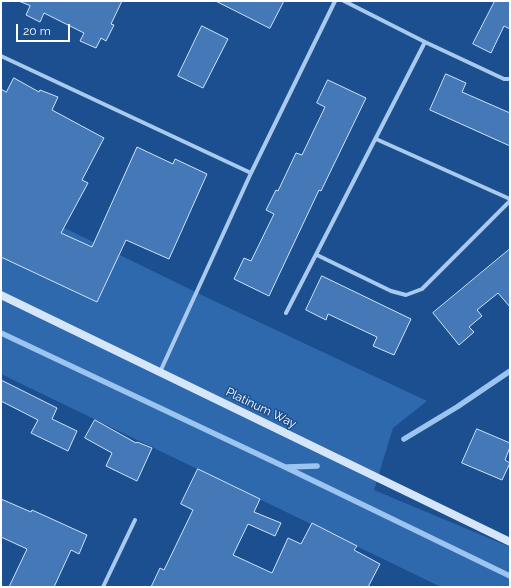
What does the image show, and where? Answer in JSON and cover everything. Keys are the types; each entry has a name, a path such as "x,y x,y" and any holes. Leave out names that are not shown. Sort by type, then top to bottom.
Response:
{"street":[{"path":"160,372 251,173 336,1"},
{"path":"344,1 425,42 504,79 510,79"},
{"path":"286,313 425,42"},
{"path":"1,56 251,173"},
{"path":"317,255 392,292 406,295 422,290 510,200 376,139"},
{"name":"Platinum Way","path":"1,295 510,542"},
{"path":"103,587 135,520"}],"shaded area":[{"path":"1,197 210,299 427,401 393,428 374,490 510,547 510,587 441,587 1,374"}],"building":[{"path":"19,1 122,1 111,24 114,25 106,41 101,38 96,48 80,41 84,33 44,13 40,22 26,15 30,6"},
{"path":"216,1 284,1 270,28"},
{"path":"495,1 510,1 510,29 504,26 491,53 473,44"},
{"path":"202,26 228,39 203,88 178,76"},
{"path":"446,74 466,83 462,92 510,113 510,146 430,110"},
{"path":"14,78 39,92 40,90 58,97 52,110 104,138 82,180 88,183 61,233 92,247 137,147 173,164 175,159 207,174 169,259 126,240 97,302 1,257 1,89 6,92"},
{"path":"328,80 366,98 321,191 319,190 269,296 234,279 244,258 251,261 274,214 266,210 276,190 278,191 296,153 302,155 325,107 317,103"},
{"path":"510,249 510,307 498,293 477,310 482,316 469,327 474,332 459,345 433,313"},
{"path":"322,276 411,319 394,355 373,346 377,337 328,314 326,320 306,310"},
{"path":"1,380 57,408 52,419 77,431 68,451 31,433 38,420 1,401"},
{"path":"95,420 136,443 137,442 152,448 137,481 106,466 112,453 85,438"},
{"path":"477,429 510,443 505,460 510,463 502,480 462,463"},
{"path":"198,469 260,499 254,512 281,523 275,536 248,524 233,555 272,573 288,538 301,544 312,523 357,546 354,550 380,564 368,587 151,587 160,568 164,570 193,510 181,504"},
{"path":"1,499 31,512 32,510 87,535 79,554 71,550 54,587 9,587 27,549 1,537"}],"waterway":[{"path":"1,333 285,467 510,576"},
{"path":"404,439 457,407 510,371"},
{"path":"287,467 317,466"}]}
